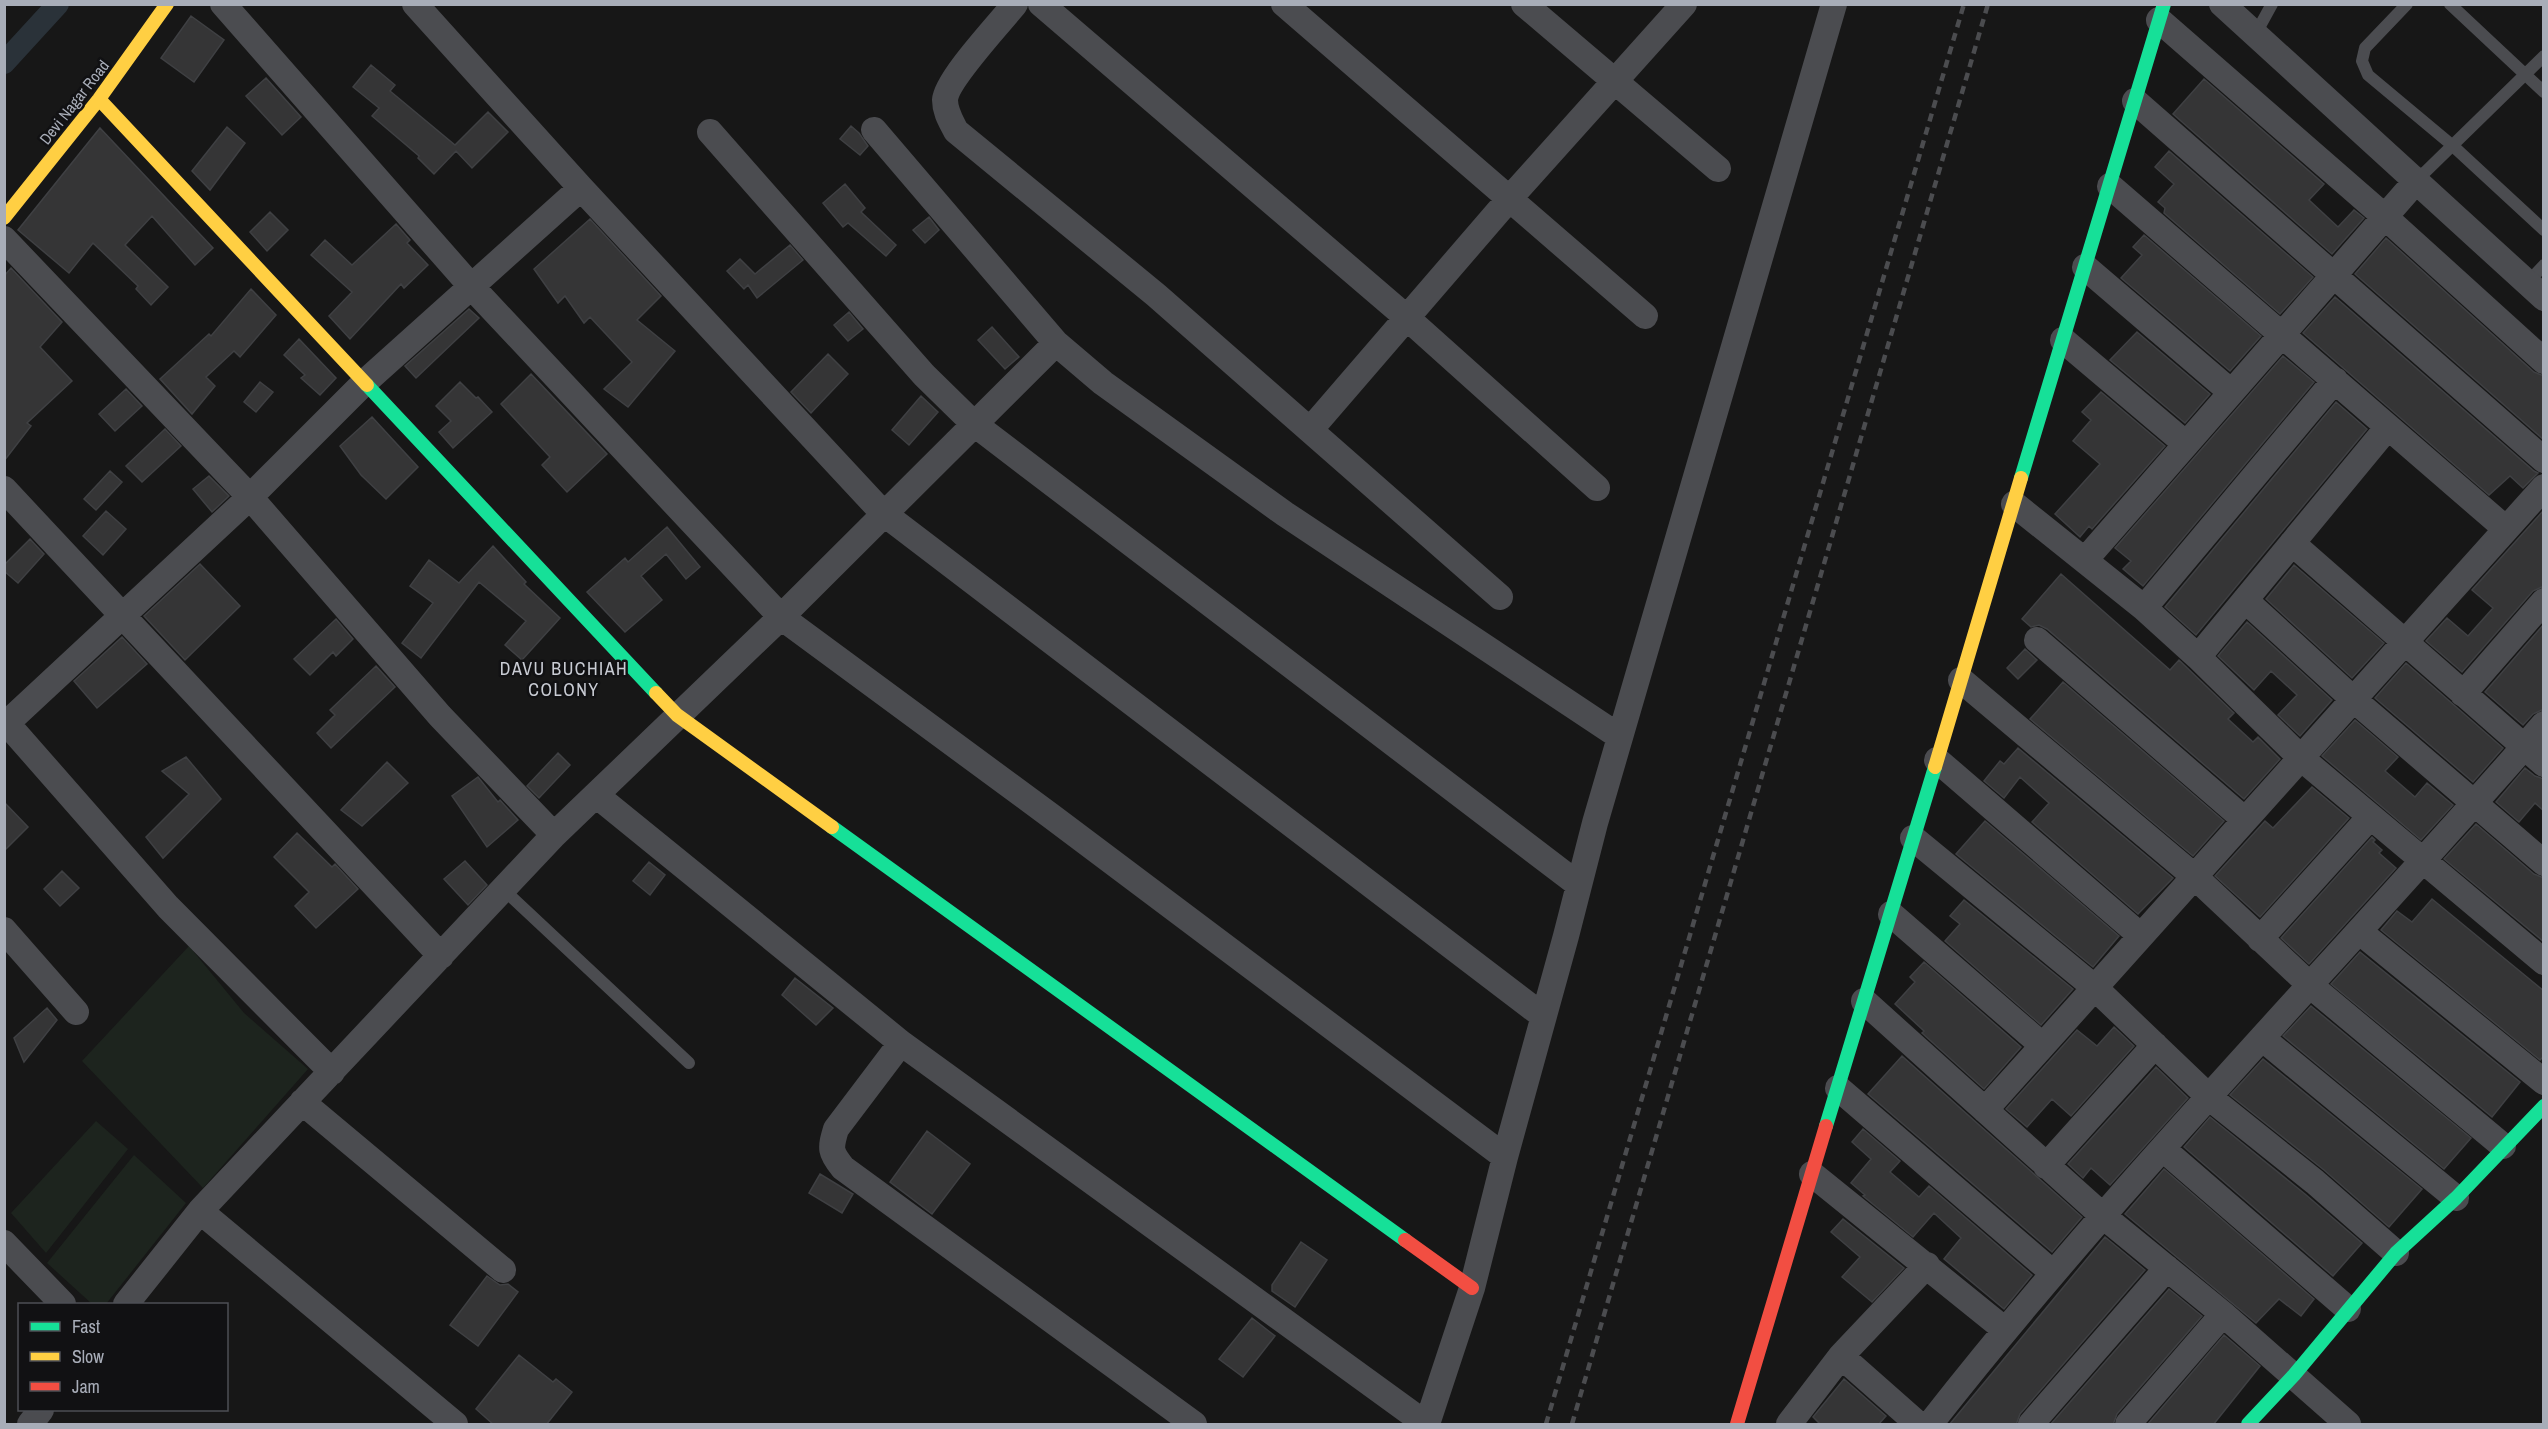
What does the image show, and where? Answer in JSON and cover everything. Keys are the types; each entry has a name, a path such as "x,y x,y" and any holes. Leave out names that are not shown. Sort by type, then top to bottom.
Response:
{"street":[{"name":"Devi Nagar Road","path":"4,218 99,99 167,4"},
{"path":"223,4 470,285 781,617 1042,809 1505,1157"},
{"path":"415,4 581,188 883,513 1543,1016"},
{"path":"1015,4 954,78 945,98 947,115 956,131 1156,295 1500,597"},
{"path":"1041,4 1406,317 1598,488"},
{"path":"1284,4 1645,316"},
{"path":"1524,4 1718,169"},
{"path":"1310,430 1510,198 1684,4"},
{"path":"596,795 901,1043 1427,1425 1472,1288 1505,1157 1620,737 1834,4"},
{"path":"2222,4 2416,180 2538,282"},
{"path":"1737,1425 2162,12 2544,361"},
{"path":"99,99 677,715 1472,1288"},
{"path":"2135,100 2544,460"},
{"path":"874,130 1056,343 1103,383 1285,514 1620,737"},
{"path":"710,132 924,375 974,423 1580,885"},
{"path":"2085,560 2416,180"},
{"path":"2110,186 2506,529"},
{"path":"332,1072 168,907 6,722 250,497 364,382 581,188"},
{"path":"4,239 250,497 440,716 554,835"},
{"path":"2085,267 2231,392"},
{"path":"2063,340 2186,444"},
{"path":"128,1303 200,1211 554,835 781,617 1056,343"},
{"path":"2144,608 2335,380"},
{"path":"2198,657 2388,427"},
{"path":"1985,1110 2544,487"},
{"path":"4,489 441,956"},
{"path":"2014,504 2144,608 2198,657 2301,758 2422,862 2544,962"},
{"path":"2292,543 2544,764"},
{"path":"2246,600 2353,699 2544,863"},
{"path":"2463,694 2544,601"},
{"path":"2037,640 2245,820"},
{"path":"1961,680 2194,876 2311,986 2503,1146"},
{"path":"1930,1425 2004,1329 2053,1273 2544,724"},
{"path":"1936,760 2141,936"},
{"path":"2260,939 2370,817"},
{"path":"1913,838 2094,987 2210,1098 2315,1182 2396,1253"},
{"path":"1891,914 2042,1045"},
{"path":"4,930 76,1012"},
{"path":"2360,932 2544,1082"},
{"path":"1864,1000 2046,1166 2223,1314 2348,1425"},
{"path":"2263,1039 2456,1198"},
{"path":"901,1043 836,1129 831,1144 832,1155 843,1168 1194,1425"},
{"path":"2046,1166 2155,1045"},
{"path":"1839,1088 2053,1273"},
{"path":"302,1102 503,1270"},
{"path":"2248,1425 2294,1375 2396,1253 2456,1198 2503,1146 2544,1106"},
{"path":"2163,1149 2348,1309"},
{"path":"1812,1174 2004,1329"},
{"path":"200,1211 455,1425"},
{"path":"4,1243 61,1303"},
{"path":"1798,1421 1841,1356 1927,1265"},
{"path":"2031,1425 2167,1268"},
{"path":"2128,1425 2223,1314"},
{"path":"1841,1356 1918,1425"},
{"path":"30,1425 40,1411"}],"lane":[{"path":"2255,34 2272,4"},
{"path":"2407,4 2364,48 2362,60 2368,75 2452,146 2544,230"},
{"path":"2450,4 2544,92"},
{"path":"2416,180 2544,56"},
{"path":"502,889 689,1063"}],"shaded area":[{"path":"189,946 244,1013 308,1069 203,1188 82,1061"},
{"path":"96,1121 128,1149 46,1253 11,1213"},
{"path":"134,1155 186,1203 107,1303 91,1303 47,1263"}],"building":[{"path":"191,16 224,40 194,82 161,58"},
{"path":"371,65 395,85 390,91 455,145 488,112 508,132 472,168 456,151 434,174 418,158 419,156 372,116 379,108 353,87"},
{"path":"266,78 301,117 282,135 246,96"},
{"path":"2204,79 2324,184 2309,200 2338,227 2354,210 2364,218 2332,254 2173,114"},
{"path":"851,126 868,146 860,155 840,139"},
{"path":"227,127 245,143 210,190 192,171"},
{"path":"100,128 213,248 195,265 152,216 125,245 168,287 151,305 136,289 138,286 93,243 69,273 18,230"},
{"path":"2169,151 2313,277 2280,314 2164,213 2165,208 2158,202 2174,184 2155,167"},
{"path":"845,184 865,208 861,212 896,245 886,256 848,223 843,227 823,203"},
{"path":"270,212 288,230 267,251 250,232"},
{"path":"929,217 939,230 925,243 913,230"},
{"path":"590,219 661,296 637,320 675,351 628,407 604,389 632,362 590,317 584,323 565,296 558,303 534,269"},
{"path":"396,224 410,240 407,243 428,265 404,288 401,284 350,339 329,316 352,292 311,255 325,240 352,265"},
{"path":"2144,235 2261,336 2230,371 2121,278 2142,255 2133,247"},
{"path":"2386,238 2534,372 2544,376 2544,440 2355,274"},
{"path":"790,245 803,260 757,298 748,285 744,289 727,271 740,259 755,274"},
{"path":"11,268 62,322 40,347 72,381 27,423 31,426 4,461 4,276"},
{"path":"251,289 276,315 240,357 234,351 206,377 215,386 192,414 160,379 209,334 211,336"},
{"path":"2335,297 2538,473 2523,488 2510,476 2489,495 2303,333"},
{"path":"469,309 479,318 416,378 405,366"},
{"path":"849,312 863,329 848,341 834,325"},
{"path":"992,327 1019,357 1005,369 978,340"},
{"path":"2137,332 2210,394 2185,423 2110,360"},
{"path":"299,339 336,378 320,395 301,378 305,375 284,355"},
{"path":"828,354 848,374 811,413 791,392"},
{"path":"2283,356 2314,382 2143,586 2123,569 2131,561 2115,548"},
{"path":"531,374 607,454 567,492 542,465 550,457 501,404"},
{"path":"260,382 273,392 256,412 244,402"},
{"path":"460,382 492,412 453,448 439,432 451,421 436,406"},
{"path":"126,389 142,406 115,431 99,414"},
{"path":"2101,392 2165,446 2092,529 2089,526 2080,537 2055,514 2100,464 2073,441 2091,420 2082,412"},
{"path":"921,396 938,412 909,445 892,430"},
{"path":"2336,402 2367,429 2196,635 2165,607"},
{"path":"372,417 418,467 386,499 361,475 340,446"},
{"path":"165,429 181,446 142,482 126,466"},
{"path":"110,471 122,482 96,510 84,499"},
{"path":"209,476 229,496 212,512 193,489"},
{"path":"2544,510 2544,586 2533,591 2462,672 2426,641 2447,618 2468,636 2493,608 2472,590"},
{"path":"106,511 126,529 103,555 83,536"},
{"path":"667,527 700,567 686,579 666,554 641,576 662,600 625,632 587,592 625,558 628,562"},
{"path":"30,539 44,554 18,583 4,571 4,565"},
{"path":"493,546 526,582 524,584 560,618 522,660 505,645 526,621 479,582 421,658 402,643 433,603 410,586 429,560 459,583"},
{"path":"200,564 240,606 185,660 144,616"},
{"path":"2294,565 2384,643 2352,678 2266,599"},
{"path":"2061,574 2170,670 2179,660 2234,713 2228,719 2253,742 2258,737 2280,759 2244,799 2047,629 2039,625 2031,627 2022,619"},
{"path":"336,619 353,639 336,656 333,652 310,675 294,659"},
{"path":"2247,622 2332,700 2300,736 2278,715 2297,695 2271,671 2254,690 2218,656"},
{"path":"2544,624 2544,709 2533,714 2523,725 2485,692"},
{"path":"122,637 147,664 97,708 74,681"},
{"path":"2025,649 2037,660 2018,679 2007,668"},
{"path":"2406,663 2503,748 2473,782 2375,698"},
{"path":"376,666 395,687 331,748 317,733 335,715 330,710"},
{"path":"2063,682 2224,821 2193,856 2030,719"},
{"path":"2355,720 2398,757 2385,771 2415,797 2427,783 2453,805 2421,840 2322,756"},
{"path":"2018,748 2173,878 2138,914 2032,822 2049,803 2020,777 2004,798 1984,781 2000,761 2004,764"},
{"path":"558,753 570,765 539,798 527,786"},
{"path":"186,757 221,799 163,858 146,837 189,794 162,771"},
{"path":"387,762 408,783 362,826 341,810"},
{"path":"2525,768 2535,776 2544,779 2544,811 2535,803 2519,822 2496,802"},
{"path":"478,777 498,802 500,800 518,820 487,847 452,796"},
{"path":"2312,787 2349,818 2260,917 2215,876 2265,821 2273,828"},
{"path":"4,802 28,827 4,851"},
{"path":"1985,821 2119,936 2093,967 1956,854"},
{"path":"2476,824 2534,874 2544,878 2544,942 2444,859"},
{"path":"297,833 332,867 335,864 358,889 316,928 295,906 309,892 274,857"},
{"path":"2372,837 2375,840 2373,842 2382,850 2379,853 2396,868 2309,964 2281,938"},
{"path":"465,861 487,885 468,905 444,879"},
{"path":"649,862 665,875 650,895 633,881"},
{"path":"62,871 79,888 60,906 44,889"},
{"path":"2432,899 2544,991 2544,1056 2540,1060 2381,930 2397,911 2412,922"},
{"path":"1964,900 2073,989 2041,1025 1945,941 1960,924 1950,916"},
{"path":"2360,952 2520,1082 2492,1117 2331,984"},
{"path":"1924,962 2021,1047 1984,1089 1922,1033 1924,1031 1895,1004 1915,982 1910,977"},
{"path":"795,978 833,1008 816,1025 782,995"},
{"path":"2311,1006 2471,1138 2444,1169 2283,1036"},
{"path":"47,1008 57,1020 24,1062 14,1038"},
{"path":"2114,1027 2134,1046 2071,1116 2052,1099 2027,1127 2006,1109 2077,1030 2097,1046"},
{"path":"1902,1056 2082,1217 2052,1252 1868,1094"},
{"path":"2263,1059 2422,1189 2389,1227 2324,1170 2230,1095"},
{"path":"2156,1067 2188,1098 2110,1185 2091,1168 2083,1178 2068,1164"},
{"path":"2210,1117 2362,1243 2333,1276 2184,1147"},
{"path":"1863,1129 1900,1161 1890,1172 1919,1197 1929,1186 2032,1275 2004,1309 1944,1259 1961,1238 1934,1213 1913,1237 1863,1196 1865,1195 1851,1183 1871,1159 1852,1142"},
{"path":"927,1131 970,1164 932,1214 890,1182"},
{"path":"2164,1169 2314,1299 2301,1316 2279,1299 2256,1323 2125,1214"},
{"path":"820,1174 853,1194 842,1213 809,1193"},
{"path":"1843,1219 1904,1268 1872,1302 1842,1277 1860,1257 1831,1232"},
{"path":"2105,1237 2145,1270 2020,1414 2016,1425 1949,1425"},
{"path":"1301,1242 1327,1260 1295,1307 1272,1291 1272,1285"},
{"path":"487,1276 500,1285 508,1284 518,1292 478,1346 450,1325"},
{"path":"2169,1289 2202,1316 2117,1414 2113,1425 2050,1425"},
{"path":"1252,1318 1275,1336 1243,1377 1219,1359"},
{"path":"2224,1335 2260,1366 2213,1425 2147,1425"},
{"path":"519,1355 553,1382 556,1379 572,1392 546,1425 494,1425 476,1409"},
{"path":"1844,1379 1886,1416 1878,1425 1821,1425 1813,1417"}],"waterway":[{"path":"4,63 58,4"}],"railway":[{"path":"1546,1424 1964,4"},
{"path":"1572,1424 1988,4"}],"traffic: fast":[{"path":"2021,478 2164,4"},
{"path":"367,385 656,693"},
{"path":"1826,1126 1935,767"},
{"path":"832,827 1405,1240"},
{"path":"2248,1424 2294,1375 2396,1253 2456,1198 2544,1106"}],"traffic: slow":[{"path":"4,218 99,99 167,4"},
{"path":"99,99 367,385"},
{"path":"1935,767 2021,478"},
{"path":"656,693 677,715 832,827"}],"traffic: jam":[{"path":"1737,1424 1826,1126"},
{"path":"1405,1240 1472,1288"}],"district":[{"name":"DAVU BUCHIAH COLONY","path":"564,679"}]}
